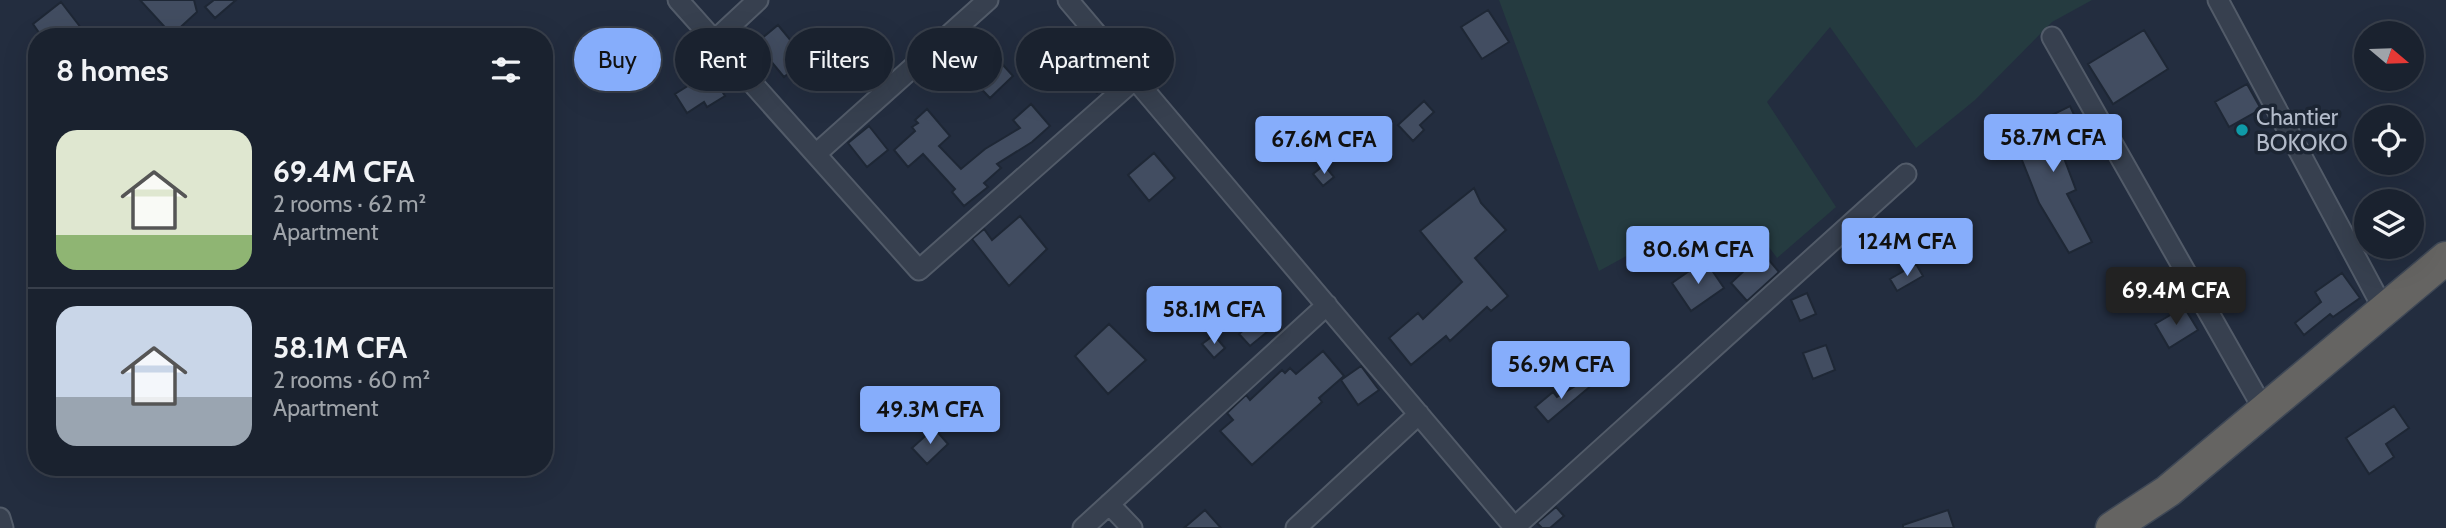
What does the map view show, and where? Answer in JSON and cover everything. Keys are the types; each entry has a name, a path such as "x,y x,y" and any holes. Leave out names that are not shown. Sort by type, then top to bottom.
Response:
{"highway":[{"path":"2112,528 2168,491 2446,258"}],"street":[{"path":"678,0 703,28"},
{"path":"728,28 758,0"},
{"path":"816,154 988,0"},
{"path":"1068,0 1092,28"},
{"path":"2218,0 2384,310"},
{"path":"2052,37 2264,410"},
{"path":"759,91 919,270 1121,91"},
{"path":"1145,91 1515,528 1906,174"},
{"path":"1083,528 1327,305"},
{"path":"1296,528 1419,414"},
{"path":"1109,504 1132,528"},
{"path":"0,518 3,528"}],"green space":[{"path":"1499,0 2092,0 2052,22 1975,100 1916,148 1830,27 1767,102 1836,207 1777,258 1755,228 1661,237 1599,271"}],"building":[{"path":"140,0 194,0 197,12 180,28 166,28"},
{"path":"214,0 236,0 215,18 205,7"},
{"path":"61,2 81,28 36,28 33,24"},
{"path":"1488,10 1509,42 1482,59 1461,27"},
{"path":"778,25 785,34 784,77 771,61 771,31"},
{"path":"2144,30 2168,69 2113,104 2088,64"},
{"path":"1002,64 1013,76 1002,87"},
{"path":"2247,84 2261,109 2229,127 2215,102"},
{"path":"680,91 722,91 725,96 707,107 704,102 687,113 675,94"},
{"path":"983,91 997,91 990,98"},
{"path":"1424,101 1434,112 1420,125 1424,130 1413,141 1398,125"},
{"path":"1031,104 1050,126 1032,142 997,164 1001,168 984,183 988,187 964,206 952,192 955,189 923,154 908,167 894,150 915,131 912,127 918,123 915,120 927,109 950,136 939,146 961,169 985,149 1020,128 1013,120"},
{"path":"2070,106 2081,130 2058,142 2076,190 2067,194 2092,242 2069,253 2039,203 2012,135"},
{"path":"869,126 888,150 867,167 848,143"},
{"path":"1154,153 1175,178 1149,201 1128,175"},
{"path":"1324,165 1334,177 1323,186 1313,174"},
{"path":"1474,188 1481,203 1506,230 1475,258 1508,296 1491,311 1487,307 1450,341 1446,336 1411,365 1389,338 1418,313 1423,319 1462,282 1420,231"},
{"path":"1020,216 1047,249 1009,286 972,239 984,229 992,240"},
{"path":"1763,253 1779,272 1747,301 1731,283"},
{"path":"1705,260 1724,288 1691,311 1672,283"},
{"path":"1916,264 1923,276 1897,291 1890,279"},
{"path":"2342,273 2360,298 2333,317 2330,314 2304,335 2295,323 2321,302 2315,292"},
{"path":"1807,293 1816,314 1800,321 1791,300"},
{"path":"2184,307 2198,330 2169,348 2155,324"},
{"path":"1258,308 1272,328 1250,346 1239,334 1245,329 1239,322"},
{"path":"1109,324 1146,360 1108,394 1075,356"},
{"path":"1214,335 1225,348 1214,358 1202,344"},
{"path":"1826,345 1835,370 1813,379 1803,353"},
{"path":"1323,351 1344,376 1319,398 1322,402 1252,465 1220,431 1233,420 1227,413 1246,395 1250,400 1282,370 1285,373 1290,368 1296,374"},
{"path":"1361,366 1379,390 1358,405 1341,380"},
{"path":"1587,379 1592,385 1548,422 1535,407 1553,392 1557,397"},
{"path":"2394,406 2409,428 2386,444 2394,457 2369,474 2346,438"},
{"path":"934,428 948,444 927,464 912,448"},
{"path":"1556,507 1564,516 1550,528 1542,528 1537,523"},
{"path":"1205,510 1221,528 1184,528"},
{"path":"1948,510 1954,528 1903,528 1903,525"}],"place":[{"name":"Chantier BOKOKO","path":"2242,130"}]}
